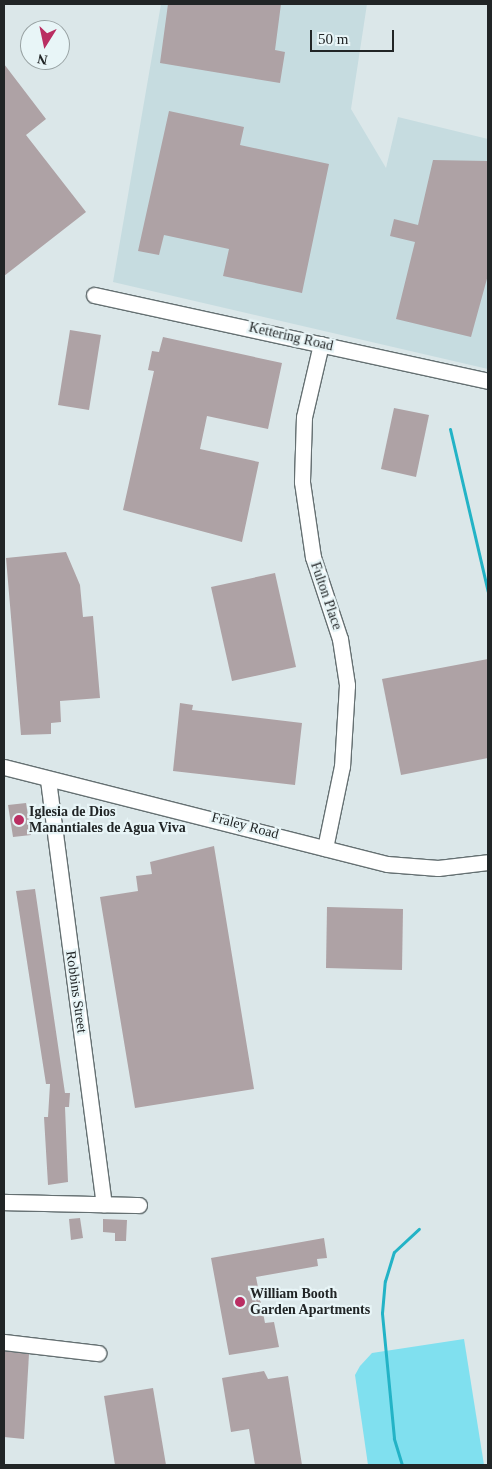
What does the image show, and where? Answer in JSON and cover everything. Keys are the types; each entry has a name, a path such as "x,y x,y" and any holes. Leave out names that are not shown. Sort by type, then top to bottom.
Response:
{"street":[{"name":"Kettering Road","path":"94,296 488,381"},
{"name":"Fulton Place","path":"321,344 304,418 302,482 313,557 340,639 347,685 342,766 324,848"},
{"name":"Fraley Road","path":"4,767 48,780 158,803 387,864 438,868 488,862"},
{"name":"Robbins Street","path":"48,780 104,1204"},
{"path":"4,1202 139,1204"},
{"path":"4,1342 98,1353"}],"shaded area":[{"path":"161,4 367,4 351,109 386,168 398,117 488,139 488,369 113,282"},
{"path":"464,1339 484,1465 368,1465 355,1375 360,1366 372,1353"}],"building":[{"path":"168,4 281,4 275,50 285,52 280,83 160,63"},
{"path":"4,64 46,119 26,135 86,212 4,276"},
{"path":"169,111 244,127 240,145 329,164 302,293 223,276 229,249 164,235 159,255 138,251"},
{"path":"433,160 488,161 488,275 471,337 396,319 415,242 390,236 394,219 418,225"},
{"path":"70,330 101,335 89,410 58,405"},
{"path":"163,337 282,363 268,429 207,416 200,449 259,462 242,542 123,510 154,371 148,370 152,351 159,352"},
{"path":"394,408 429,415 416,477 381,469"},
{"path":"66,552 80,585 83,617 93,616 100,698 60,701 61,722 51,723 51,734 21,735 6,558"},
{"path":"275,573 296,667 232,681 211,587"},
{"path":"488,659 488,758 401,775 382,679"},
{"path":"180,703 193,705 192,710 302,723 295,785 173,771"},
{"name":"Iglesia de Dios Manantiales de Agua Viva","path":"26,803 31,835 13,837 8,805"},
{"path":"214,846 254,1089 135,1108 100,897 138,891 136,876 152,874 150,862"},
{"path":"35,889 65,1093 70,1093 69,1107 65,1107 68,1182 48,1185 44,1117 48,1117 50,1084 46,1084 16,891"},
{"path":"327,907 403,909 402,970 326,968"},
{"path":"80,1218 83,1238 71,1240 69,1219"},
{"path":"103,1219 127,1220 126,1241 115,1241 115,1233 103,1232"},
{"name":"William Booth Garden Apartments","path":"324,1238 327,1258 317,1259 318,1266 256,1277 265,1323 274,1322 279,1347 229,1355 211,1258"},
{"path":"4,1351 29,1354 24,1439 4,1437"},
{"path":"264,1371 268,1379 288,1376 302,1465 255,1465 249,1429 231,1432 222,1378"},
{"path":"153,1388 166,1465 115,1465 104,1396"}],"waterway":[{"path":"450,429 488,592"},
{"path":"402,1465 394,1438 382,1313 385,1281 394,1252 419,1229"}],"place":[{"name":"Iglesia de Dios Manantiales de Agua Viva","path":"19,820"},
{"name":"William Booth Garden Apartments","path":"240,1302"}]}
